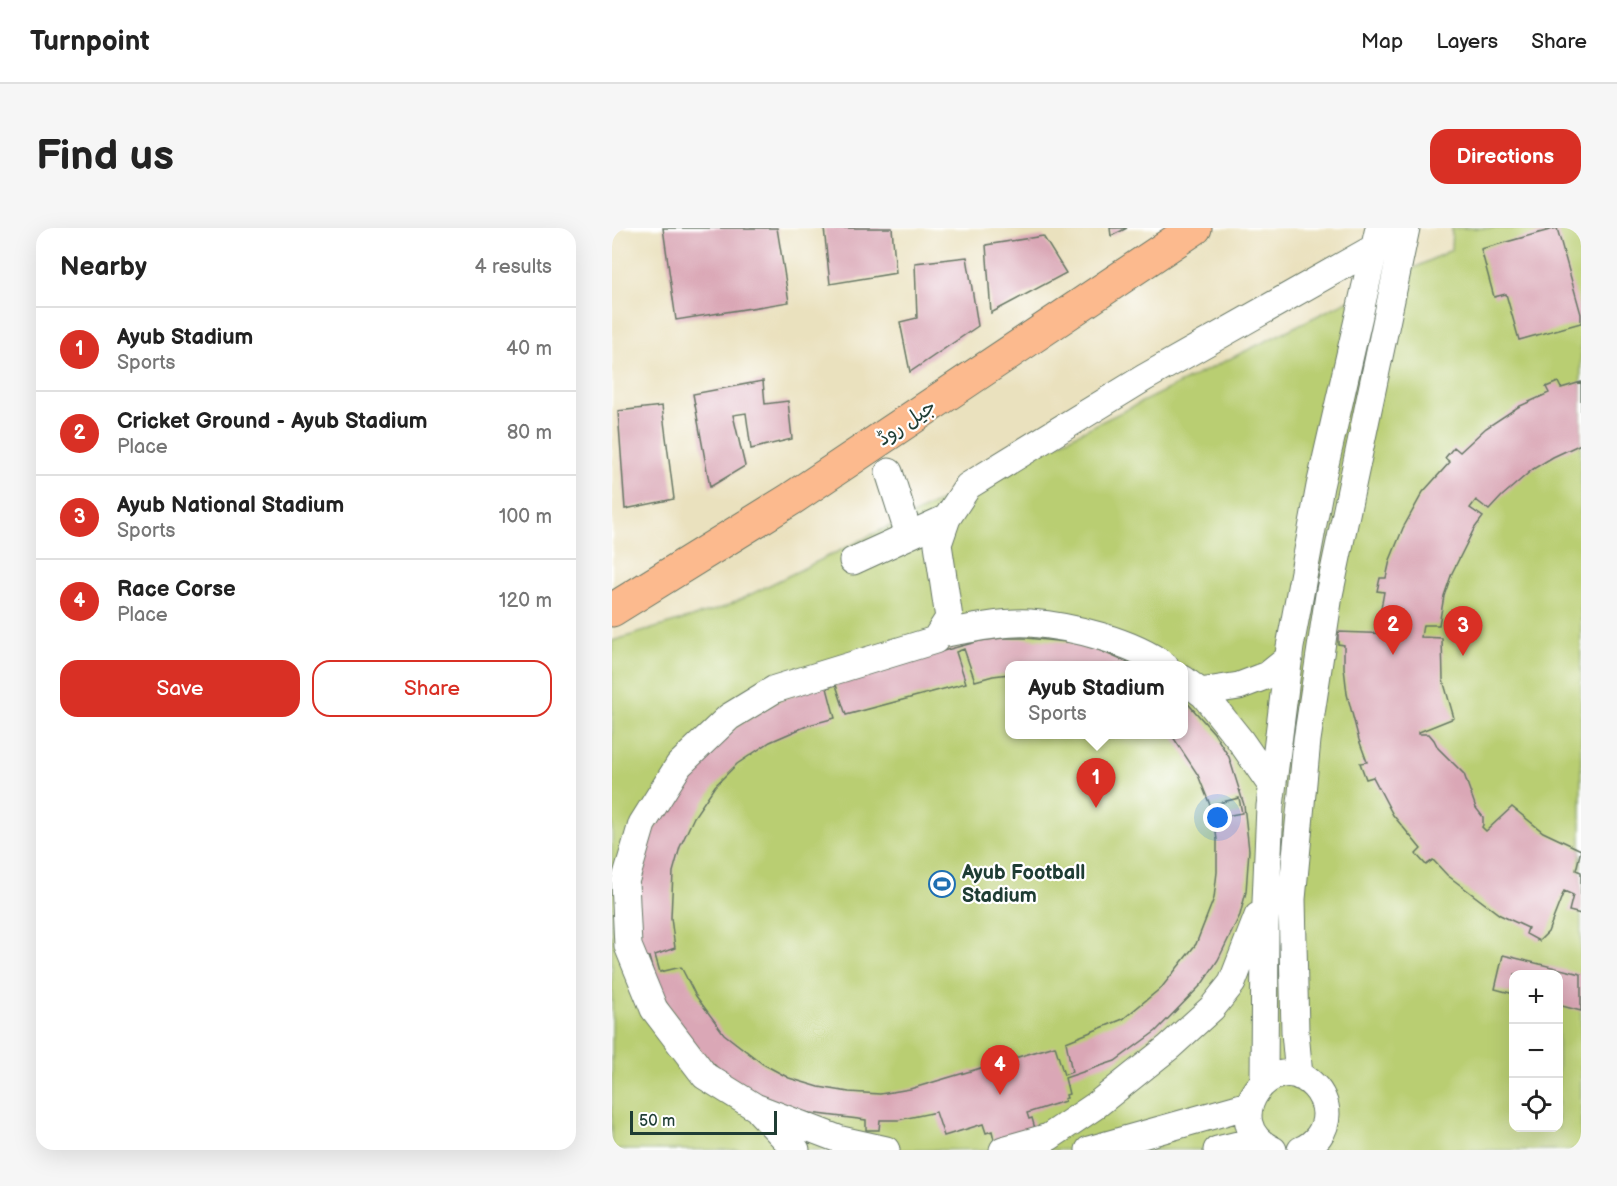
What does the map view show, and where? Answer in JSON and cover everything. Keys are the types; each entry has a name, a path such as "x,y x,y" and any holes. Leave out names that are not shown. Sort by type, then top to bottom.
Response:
{"main road":[{"name":"جیل روڈ","path":"612,610 791,499 1195,228"}],"street":[{"path":"1299,1076 1295,1032 1292,899 1307,740 1329,595 1406,228"},
{"path":"866,1148 755,1107 705,1076 654,1009 628,946 625,882 642,824 679,765 729,717 774,689 935,640 949,618 938,544 947,518 968,486 1376,238"},
{"path":"1264,1082 1265,926 1271,796 1289,658 1320,486 1376,238"},
{"path":"889,472 909,535"},
{"path":"853,561 947,518"},
{"path":"939,634 1029,623 1102,635 1159,661"},
{"path":"1192,685 1239,686 1268,675 1289,658"},
{"path":"1192,685 1240,740 1271,796"},
{"path":"1271,796 1302,788"},
{"path":"1004,1150 1048,1137 1095,1106 1169,1047 1212,1008 1232,983 1266,892"},
{"path":"1245,953 1265,926 1292,899"},
{"path":"1266,1145 1251,1129 1248,1117 1249,1105 1257,1088 1264,1082 1275,1076 1287,1074 1299,1076 1310,1082 1319,1091 1324,1102 1326,1115 1324,1127 1318,1138 1306,1149"},
{"path":"1089,1150 1249,1105"},
{"path":"755,1107 796,1150"},
{"path":"1217,1150 1266,1145"}],"green space":[{"path":"1452,228 1581,228 1581,1150 612,1150 612,641 725,607 1451,250"}],"building":[{"path":"663,228 777,228 789,302 676,320"},
{"path":"824,228 892,228 896,273 830,284"},
{"path":"1110,228 1127,228 1111,236"},
{"path":"1557,228 1581,314 1581,323 1519,340 1506,294 1494,297 1481,249"},
{"path":"1043,236 1066,273 991,313 986,245"},
{"path":"967,257 978,326 910,372 900,322 917,318 915,263"},
{"path":"763,381 765,404 788,401 792,439 751,449 746,413 733,415 745,466 710,487 693,394"},
{"path":"1558,382 1561,388 1581,382 1581,444 1533,469 1489,510 1476,500 1470,508 1483,517 1474,529 1452,573 1444,596 1439,625 1423,625 1421,637 1442,638 1443,680 1454,718 1419,732 1419,734 1429,734 1438,748 1464,774 1476,808 1483,817 1482,827 1486,831 1512,807 1543,832 1581,850 1576,870 1581,872 1581,914 1569,911 1573,895 1564,891 1548,932 1539,941 1526,934 1528,928 1500,915 1447,875 1433,860 1426,865 1416,854 1421,849 1393,815 1373,777 1366,779 1360,763 1367,762 1347,694 1344,645 1338,644 1338,632 1394,634 1395,621 1379,620 1384,592 1377,591 1380,578 1386,578 1390,560 1403,528 1423,492 1450,462 1445,458 1454,447 1460,452 1486,428 1518,407 1549,393 1546,387"},
{"path":"662,406 674,499 625,509 618,411"},
{"path":"1026,638 1077,643 1124,661 1005,661 1005,674 975,681 964,649 956,652 966,683 846,715 836,685 827,688 835,718 809,725 770,742 737,764 715,786 694,817 680,847 673,872 671,918 675,948 655,955 660,972 681,967 696,996 724,1034 763,1064 789,1078 819,1087 880,1094 910,1089 1055,1046 1064,1075 1072,1072 1066,1042 1123,1019 1162,987 1196,944 1214,898 1217,840 1214,818 1242,813 1239,798 1210,805 1198,775 1174,739 1188,739 1188,704 1214,733 1229,757 1244,805 1249,850 1246,892 1240,915 1218,960 1202,984 1156,1031 1115,1061 1065,1078 1069,1094 1066,1095 1065,1101 1027,1113 1029,1119 1032,1118 1036,1132 995,1144 992,1131 986,1133 983,1124 944,1136 936,1112 898,1120 880,1120 879,1130 866,1130 866,1120 790,1109 754,1093 720,1070 686,1034 664,999 649,957 641,959 636,897 648,839 682,780 733,729 776,702 817,685 980,641"},
{"path":"1503,955 1581,974 1581,1011 1563,1006 1563,970 1509,970 1509,993 1495,989"}],"place":[{"name":"Cricket Ground - Ayub Stadium","path":"1393,655"},
{"name":"Ayub National Stadium","path":"1463,656"},
{"name":"Ayub Stadium","path":"1096,808"},
{"name":"Ayub Football Stadium","path":"942,884"},
{"name":"Race Corse","path":"1000,1095"}]}
